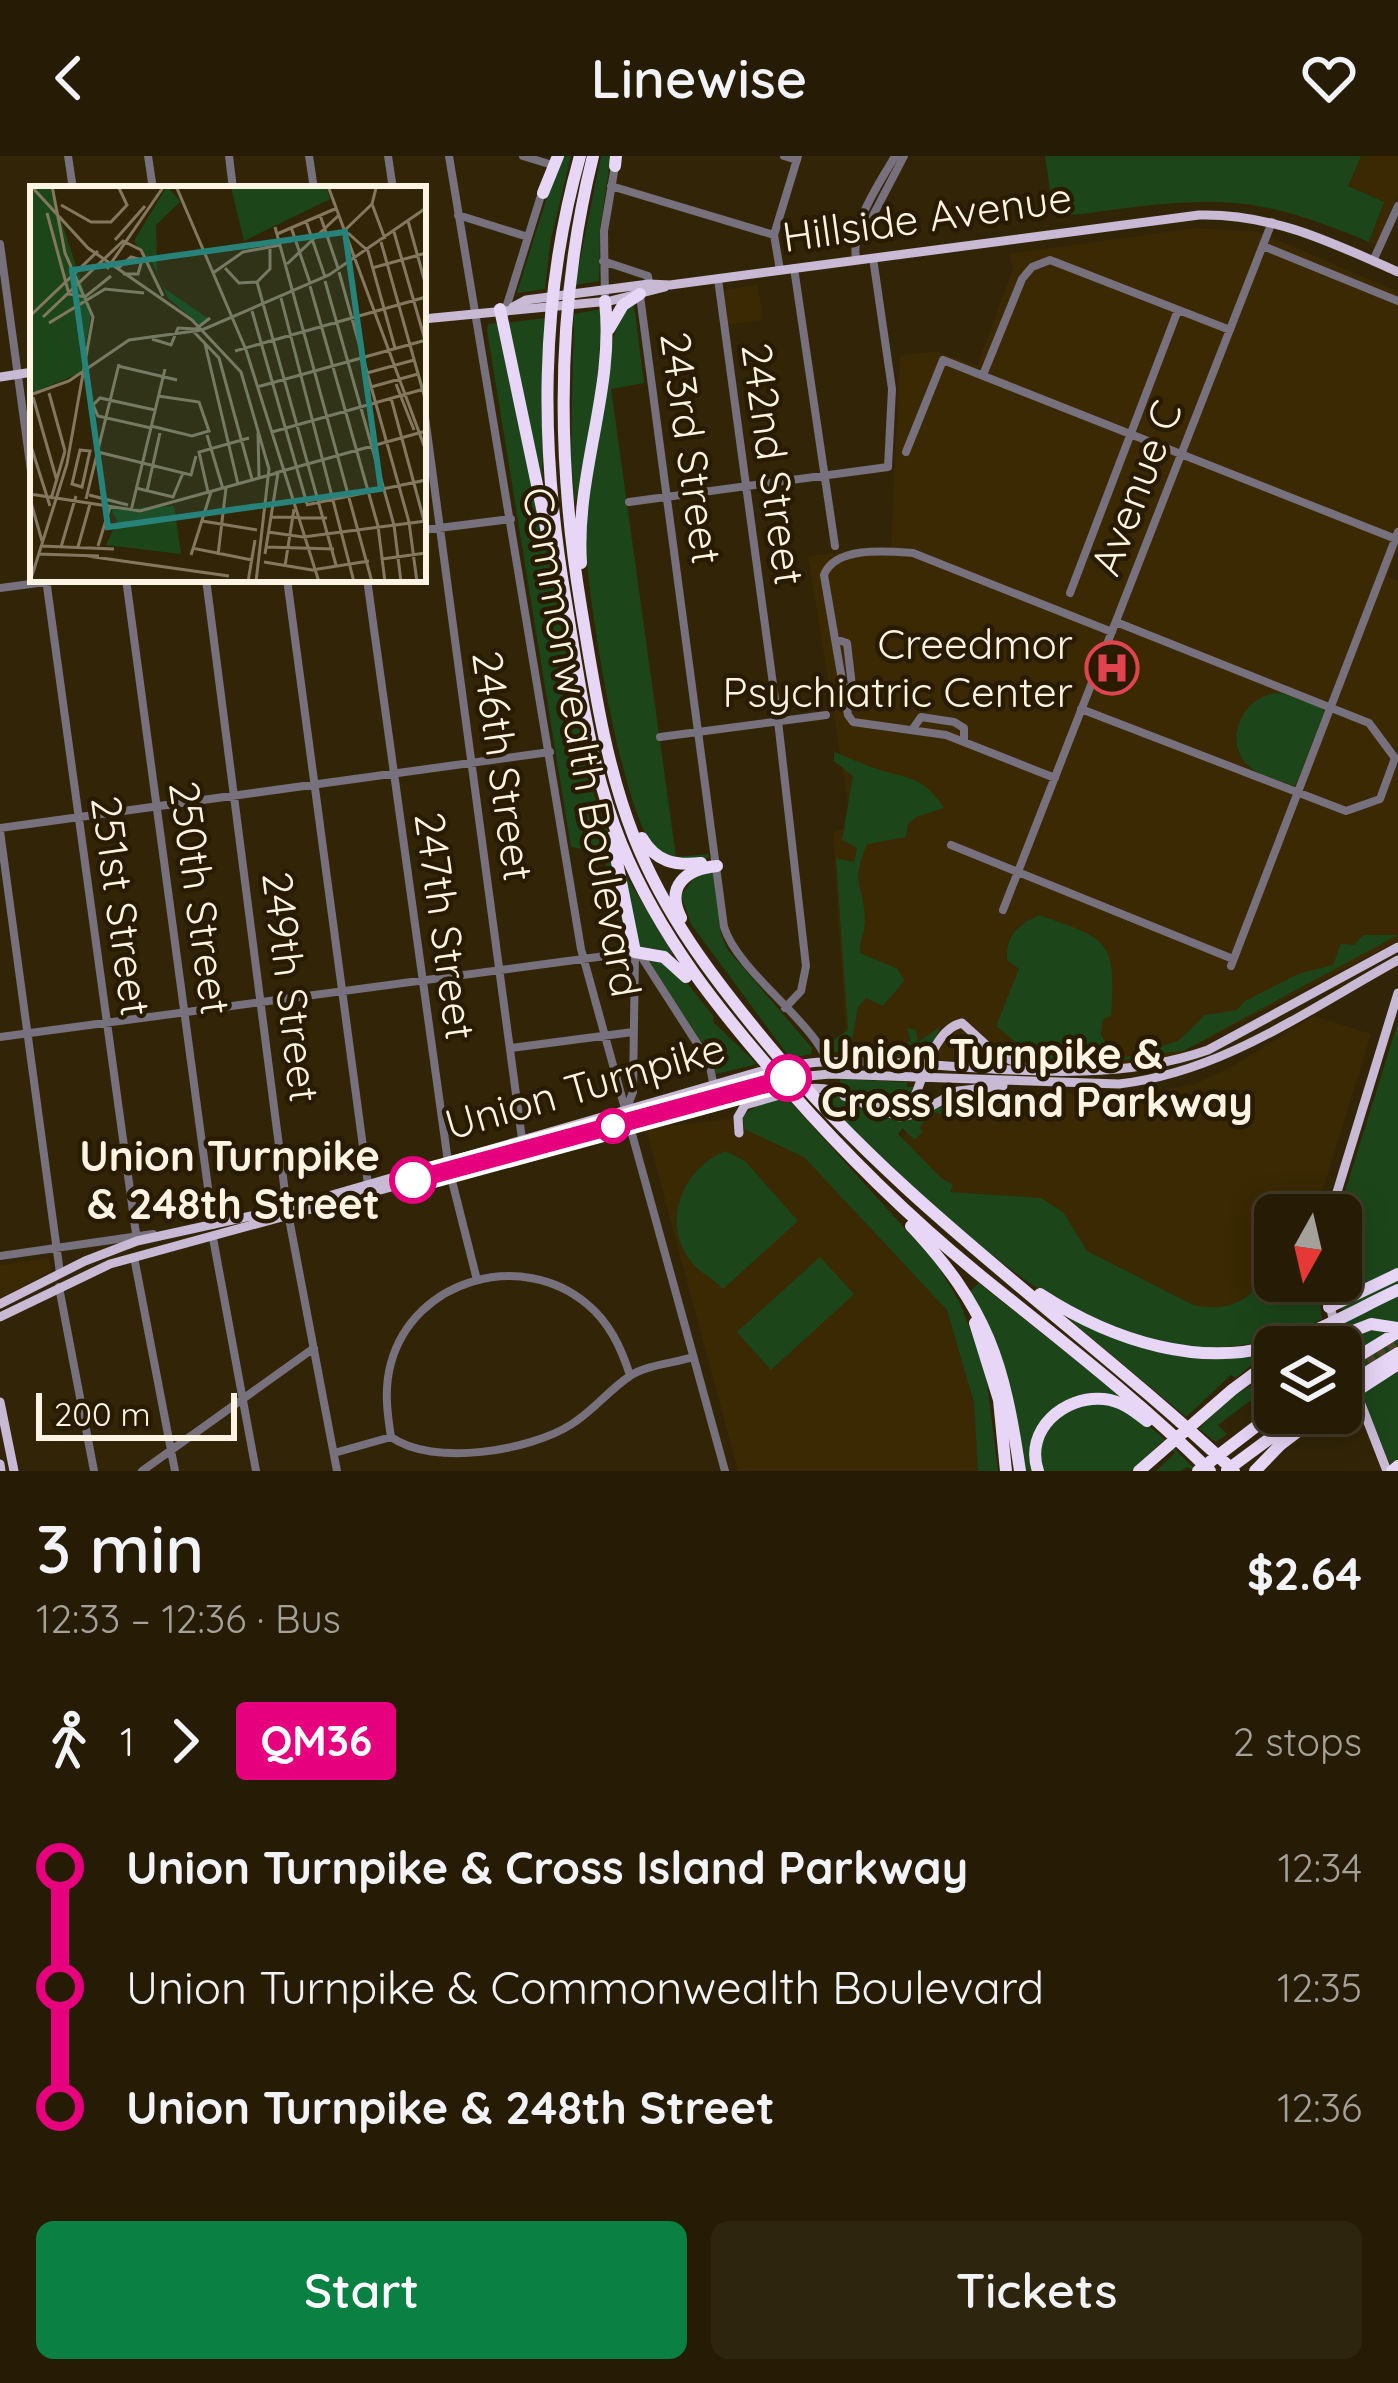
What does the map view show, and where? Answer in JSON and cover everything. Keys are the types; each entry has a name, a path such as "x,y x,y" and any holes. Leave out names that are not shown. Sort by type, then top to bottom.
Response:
{"highway":[{"path":"580,156 557,261 546,383 549,480 586,723 634,952 668,959 958,1280 990,1336 1009,1397 1020,1471"},
{"path":"593,156 571,275 562,383 566,501 583,618 616,782 635,839 669,911 727,997 843,1129 951,1231 1145,1388 1230,1471 1277,1434"},
{"path":"543,193 553,159"},
{"path":"607,336 623,305 644,289"},
{"path":"583,618 581,504 602,395 607,336 599,296"},
{"path":"506,308 553,566 568,614"},
{"path":"616,782 644,842 658,857 682,865 717,864"},
{"path":"604,795 652,910 724,1016"},
{"path":"717,864 686,874 676,888 675,900 727,997"},
{"path":"833,1139 915,1219 1094,1364 1205,1469"},
{"path":"908,1222 953,1282 980,1336 999,1400 1006,1471"},
{"path":"951,1231 1050,1301 1128,1338 1177,1350 1221,1354 1254,1350"},
{"path":"1329,1306 1398,1274"},
{"path":"1326,1326 1398,1290"},
{"path":"1362,1328 1371,1324 1398,1330"},
{"path":"1362,1353 1398,1330"},
{"path":"1362,1375 1398,1353"},
{"path":"1362,1387 1398,1364"},
{"path":"1143,1471 1206,1412 1254,1377"},
{"path":"1038,1471 1034,1447 1047,1421 1071,1404 1102,1399 1128,1406 1205,1469"},
{"path":"1205,1469 1254,1429"},
{"path":"1255,1471 1294,1434"}],"main road":[{"name":"Hillside Avenue","path":"426,319 1178,217 1227,215 1272,222 1314,234 1398,272"},
{"path":"0,377 30,372"},
{"name":"Union Turnpike","path":"935,1072 1127,1070 1208,1050 1398,947"},
{"name":"Union Turnpike","path":"0,1304 137,1239 288,1212 523,1138 758,1072 829,1068 935,1072 1046,1083 1161,1079 1199,1068 1398,960"},
{"path":"1336,1194 1398,993"},
{"path":"739,1133 738,1117 745,1105 820,1087 849,1092 892,1110 905,1108 914,1101 942,1036 953,1024 962,1024 996,1054 1044,1069"},
{"name":"Union Turnpike","path":"0,1317 134,1257 213,1238 368,1184 629,1122 813,1068"},
{"path":"820,1087 901,1117 919,1113 958,1091 1046,1083"},
{"path":"1328,1302 1334,1326"},
{"path":"1362,1400 1392,1469"},
{"path":"0,1402 14,1471"}],"street":[{"path":"68,156 73,186"},
{"path":"148,156 152,186"},
{"path":"229,156 233,186"},
{"path":"309,156 314,186"},
{"path":"388,156 393,186"},
{"name":"Commonwealth Boulevard","path":"449,156 584,957 725,1471"},
{"path":"523,156 553,159"},
{"path":"780,270 774,236 797,158 784,156"},
{"path":"856,260 855,237 895,156"},
{"path":"855,237 867,227 904,156"},
{"path":"599,296 616,159"},
{"path":"611,186 774,236"},
{"path":"506,308 543,193"},
{"path":"1373,261 1398,206"},
{"path":"458,215 528,237"},
{"name":"Avenue C","path":"1003,910 1272,222"},
{"path":"0,244 30,464"},
{"path":"1263,245 1398,301"},
{"path":"628,502 888,466 892,389 873,257"},
{"path":"983,375 1022,279 1032,267 1050,260 1230,330"},
{"path":"603,261 648,276 644,289"},
{"path":"794,268 835,546"},
{"name":"242nd Street","path":"718,279 806,966 801,991 785,1007"},
{"name":"243rd Street","path":"644,289 667,497 730,942 829,1068"},
{"path":"1070,593 1178,310"},
{"path":"906,452 943,360 1397,536 1232,963 951,845"},
{"name":"246th Street","path":"426,424 523,1138"},
{"path":"426,530 511,518"},
{"path":"1054,778 964,742 854,722 848,716 824,575 836,558 913,553 1331,706 1369,723 1395,758 1380,799 1346,811 1081,710"},
{"path":"0,588 34,582"},
{"name":"251st Street","path":"46,582 137,1239"},
{"name":"250th Street","path":"126,582 213,1225"},
{"name":"249th Street","path":"206,582 288,1212 337,1471"},
{"path":"286,582 368,1184"},
{"name":"247th Street","path":"367,582 448,1164 477,1280"},
{"path":"661,737 826,715"},
{"path":"912,730 921,718 955,722 964,728 964,742"},
{"path":"60,1273 0,829 550,752"},
{"path":"1387,779 1398,783"},
{"path":"626,1109 633,1092 634,952"},
{"path":"0,1037 634,952 646,962 707,1058 716,1097"},
{"path":"511,1048 633,1032"},
{"path":"213,1238 256,1471"},
{"path":"0,1256 137,1239"},
{"path":"134,1257 175,1471"},
{"path":"391,1437 387,1385 403,1336 431,1303 477,1280 522,1276 568,1291 605,1323 630,1375"},
{"path":"59,1287 94,1471"},
{"path":"142,1471 314,1348"},
{"path":"334,1453 391,1437 404,1445 460,1453 520,1446 569,1426 630,1375 693,1357"}],"shaded area":[{"path":"1361,156 1398,156 1398,196 1377,245 1369,242 1384,202 1348,186"},
{"name":"Creedmor Psychiatric Center","path":"1195,228 1259,232 1398,292 1398,548 1387,576 1398,581 1398,941 1175,1056 1120,1067 847,1056 833,832 852,828 808,556 891,547 900,356 936,351 977,366 1013,269 1009,254"},
{"path":"758,285 763,320 727,325 722,290"},
{"path":"1314,1016 1371,1034 1321,1194 1254,1194 1254,1299 1220,1327 999,1247 897,1144 923,1115 953,1097 986,1090 1135,1096 1195,1084"},
{"path":"768,1114 935,1291 975,1359 983,1471 738,1471 646,1129"},
{"path":"49,1258 51,1271 0,1299 0,1265"}],"green space":[{"path":"560,156 571,156 550,243 545,289 517,293"},
{"path":"601,156 611,156 600,228 599,281 575,285"},
{"path":"1045,156 1361,156 1348,186 1384,202 1369,242 1282,211 1228,202 1054,217"},
{"path":"634,305 644,383 611,389 676,857 709,854 708,858 667,857 656,850 642,826 616,738 588,575 584,502 598,401 618,325 626,306"},
{"path":"602,309 596,404 575,504 571,457 574,314"},
{"path":"545,318 542,490 506,323"},
{"path":"498,323 556,596 589,781 610,838 626,942 616,888 600,852 571,847 487,330 488,324"},
{"path":"1281,693 1321,707 1324,713 1295,786 1249,766 1236,738 1250,707 1269,694"},
{"path":"834,752 916,781 944,808 916,817 908,824 906,837 867,844 858,877 865,923 860,953 898,969 904,981 883,1006 866,998 858,1007 850,1052 835,1052 828,1044 848,1030 836,858 854,862 857,848 842,840 853,776 834,761"},
{"path":"698,873 713,873 727,949 812,1048 811,1054 790,1058 691,924 681,895"},
{"path":"627,877 672,953 669,957 657,949 637,947"},
{"path":"1039,915 1081,931 1104,946 1112,991 1111,1016 1103,1019 1101,1034 1111,1054 1127,1057 1178,1041 1205,1015 1237,1010 1245,1001 1298,974 1333,965 1341,944 1354,945 1363,935 1398,935 1185,1050 1111,1062 1039,1061 1009,1053 1017,1043 996,1026 1019,969 1007,960 1011,938"},
{"path":"654,956 684,979 714,1017 713,1022 757,1064 716,1074 713,1060 649,961"},
{"path":"1398,1022 1398,1471 1393,1471 1362,1388 1362,1326 1346,1326 1339,1302 1362,1302 1362,1194 1344,1194"},
{"path":"940,1027 927,1058 876,1055 877,1047 911,1042 907,1028 916,1030 918,1042"},
{"path":"840,1079 907,1082 907,1087 915,1087 907,1102 890,1105 840,1086"},
{"path":"817,1091 827,1091 889,1119 903,1120 943,1103 945,1111 935,1112 919,1127 923,1132 914,1140 903,1128 898,1134 953,1185 950,1192 1041,1198 1063,1212 1087,1251 1193,1305 1221,1307 1254,1290 1254,1302 1320,1302 1322,1319 1303,1326 1254,1326 1254,1342 1212,1348 1160,1343 1110,1327 1062,1303 971,1238"},
{"path":"786,1097 936,1263 959,1301 985,1367 998,1471 978,1471 974,1402 947,1310 804,1157 744,1129 743,1115 761,1103"},
{"path":"725,1151 745,1161 798,1221 723,1289 693,1264 683,1248 677,1215 687,1184 710,1159"},
{"path":"820,1257 854,1294 771,1370 737,1332"},
{"path":"979,1283 1131,1404 1069,1401 1030,1447 1032,1471 1024,1471 970,1291"},
{"path":"1053,1306 1105,1332 1155,1348 1207,1355 1254,1354 1254,1363 1236,1378 1231,1375 1186,1417"},
{"path":"1254,1384 1254,1398 1218,1425 1227,1434 1216,1442 1199,1429 1225,1401"},
{"path":"1087,1403 1134,1417 1161,1436 1197,1471 1187,1467 1156,1471 1175,1453 1163,1441 1131,1471 1040,1471 1040,1446 1048,1428"}],"tunnel":[{"path":"1362,1364 1398,1343"}],"bus line":[{"name":"QM36","path":"413,1180 788,1078"}],"place":[{"name":"Creedmor Psychiatric Center","path":"1112,668"},
{"name":"Union Turnpike & Cross Island Parkway","path":"788,1078"},
{"name":"Union Turnpike & 248th Street","path":"413,1180"}]}
